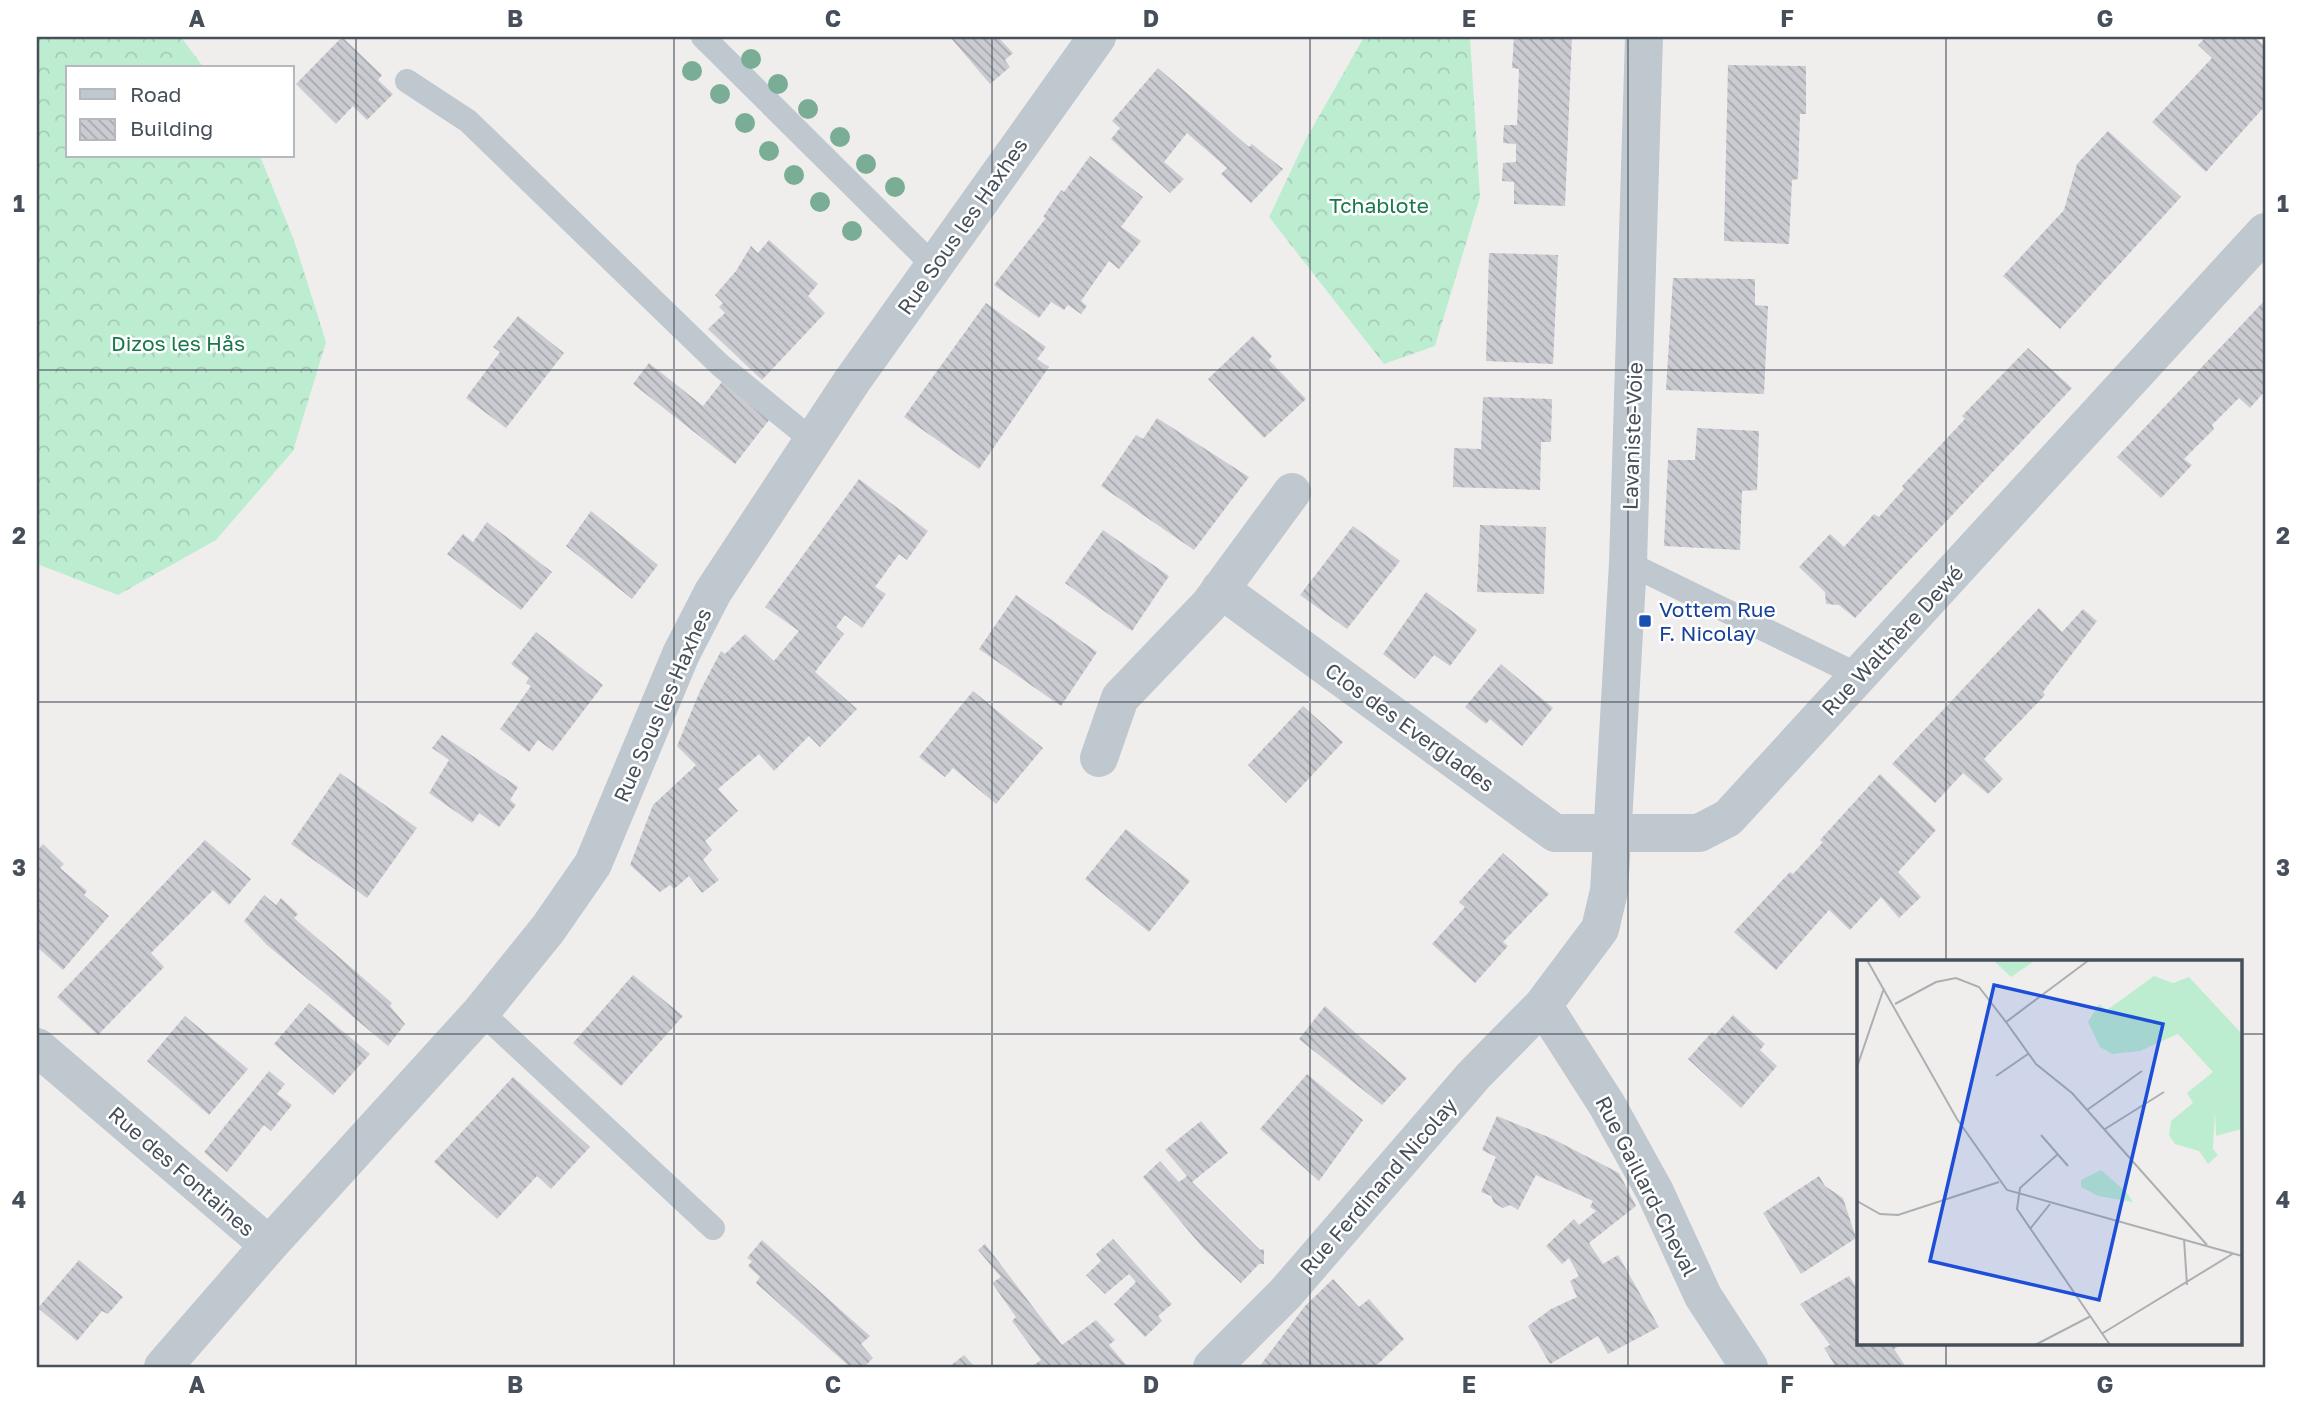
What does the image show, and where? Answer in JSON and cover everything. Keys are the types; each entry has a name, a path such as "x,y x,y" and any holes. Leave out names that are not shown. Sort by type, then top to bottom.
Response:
{"street":[{"name":"Rue Sous les Haxhes","path":"269,1245 481,1012 548,929 593,864 681,654 713,592 813,441 1097,37"},
{"name":"Lavaniste-Voie","path":"1611,834 1628,563 1644,37"},
{"name":"Rue Walthère Dewé","path":"1611,834 1699,833 1727,818 2265,232"},
{"path":"1100,758 1120,698 1220,589 1292,492"},
{"name":"Clos des Everglades","path":"1220,589 1555,833 1611,834"},
{"path":"1544,1005 1600,929 1609,891 1611,834"},
{"name":"Rue Ferdinand Nicolay","path":"1212,1367 1285,1294 1474,1075 1544,1005"},
{"name":"Rue Gaillard-Cheval","path":"1544,1005 1637,1159 1703,1296 1749,1367"},
{"name":"Rue des Fontaines","path":"37,1047 269,1245 163,1367"}],"lane":[{"path":"703,37 934,267"},
{"path":"407,81 468,121 720,365 813,441"},
{"path":"1628,563 1860,676"},
{"path":"481,1012 713,1228"}],"green space":[{"name":"Dizos les Hås","path":"37,37 181,37 203,66 66,66 66,158 261,158 294,240 326,342 293,451 216,540 118,595 37,564"},
{"name":"Tchablote","path":"1364,37 1470,37 1480,197 1435,346 1384,364 1269,217 1306,139"}],"building":[{"path":"342,37 382,75 378,80 393,94 367,120 353,106 336,124 296,84"},
{"path":"950,37 998,37 1013,53 1005,60 1010,67 990,84"},
{"path":"1514,37 1572,37 1565,206 1514,204 1514,182 1502,181 1503,163 1516,162 1516,144 1503,143 1504,125 1517,125 1519,69 1512,68"},
{"path":"2206,37 2255,37 2265,46 2265,106 2206,172 2152,122 2212,58 2198,45"},
{"path":"1728,65 1806,66 1806,114 1800,114 1798,179 1792,180 1789,244 1724,241"},
{"path":"1158,68 1249,147 1252,144 1283,169 1251,203 1221,174 1227,168 1187,133 1164,162 1184,179 1170,193 1111,139 1120,128 1112,121"},
{"path":"2108,131 2181,197 2060,329 2003,276 2064,210 2077,164"},
{"path":"1090,156 1143,197 1121,227 1141,241 1119,269 1109,261 1081,301 1087,306 1081,314 1068,305 1064,310 1051,302 1039,318 994,285 1046,218 1043,217 1061,190 1064,192"},
{"path":"769,240 818,284 808,296 825,313 762,380 708,329 725,313 719,307 723,303 715,295 736,271 751,246 758,253"},
{"path":"1489,253 1558,255 1553,364 1486,361"},
{"path":"1673,278 1755,279 1755,305 1768,306 1764,394 1666,390"},
{"path":"2265,300 2265,391 2250,408 2239,398 2212,425 2214,429 2184,459 2192,465 2161,498 2117,457"},
{"path":"986,303 1046,347 1037,359 1049,367 979,469 904,417"},
{"path":"518,316 564,353 506,428 466,398 500,352 493,347"},
{"path":"1253,336 1272,356 1269,360 1306,399 1264,438 1208,379"},
{"path":"2028,348 2072,388 1855,618 1839,605 1826,604 1825,592 1799,567 1830,534 1844,547 1874,514 1879,517 1904,489 1902,486 1965,419 1962,416"},
{"path":"649,363 703,406 725,378 773,415 735,464 633,384"},
{"path":"1483,397 1552,399 1551,442 1541,442 1540,490 1453,487 1454,448 1481,449"},
{"path":"1157,418 1249,477 1194,550 1101,486 1136,435 1143,439"},
{"path":"1697,428 1759,431 1757,490 1742,491 1740,550 1664,546 1668,460 1695,460"},
{"path":"859,479 928,531 907,560 899,554 875,587 886,594 862,628 845,615 836,627 844,634 815,672 857,709 820,747 809,736 774,771 759,754 718,789 738,811 705,841 712,850 703,860 719,880 702,893 689,876 674,889 670,885 660,892 630,865 653,805 696,765 677,746 700,691 721,651 725,654 745,634 774,661 799,631 765,607"},
{"path":"591,511 658,565 632,599 566,546"},
{"path":"487,522 552,572 521,610 447,554 463,534 473,542"},
{"path":"1480,525 1546,527 1544,594 1477,592"},
{"path":"1353,526 1400,561 1347,629 1300,595"},
{"path":"1103,530 1169,576 1132,631 1065,583"},
{"path":"1426,592 1477,630 1450,666 1434,655 1415,679 1383,654"},
{"path":"1016,595 1097,652 1061,706 979,649"},
{"path":"2039,608 2062,632 2083,609 2097,621 2043,692 2045,695 1984,759 2003,779 1988,794 1963,773 1935,803 1892,764"},
{"path":"536,632 603,685 553,751 538,740 529,752 500,729 531,686 526,683 529,678 511,664"},
{"path":"1501,664 1553,708 1522,746 1490,719 1486,724 1465,707"},
{"path":"973,691 1043,748 996,804 953,768 945,777 919,757"},
{"path":"1303,706 1343,742 1286,803 1248,765"},
{"path":"442,735 518,787 510,800 516,805 499,827 479,813 472,823 429,793 449,760 432,748"},
{"path":"340,773 417,828 367,898 291,844"},
{"path":"1880,774 1936,830 1898,872 1921,897 1899,918 1881,897 1850,930 1829,910 1776,970 1734,932 1790,872 1793,874 1823,842 1820,840"},
{"path":"1126,829 1190,881 1149,932 1085,879"},
{"path":"205,840 251,879 229,905 213,890 151,953 164,967 98,1035 57,997"},
{"path":"43,844 64,864 60,868 87,891 84,895 109,916 63,970 37,947 37,851"},
{"path":"1503,853 1549,894 1503,942 1508,946 1475,983 1432,944 1465,907 1459,902"},
{"path":"264,895 276,905 281,898 298,914 294,918 392,1003 390,1006 405,1024 388,1046 267,945 244,921"},
{"path":"633,975 683,1016 621,1086 573,1043"},
{"path":"309,1003 370,1054 333,1095 274,1044"},
{"path":"1325,1006 1407,1078 1382,1105 1299,1039"},
{"path":"1733,1015 1765,1044 1760,1050 1777,1066 1741,1108 1688,1059 1712,1032 1715,1035"},
{"path":"185,1016 248,1069 209,1115 147,1061"},
{"path":"269,1071 285,1084 277,1094 292,1105 271,1131 264,1125 227,1172 204,1152"},
{"path":"1307,1074 1363,1120 1319,1181 1260,1129"},
{"path":"513,1077 590,1147 551,1189 537,1176 497,1219 434,1162"},
{"path":"1497,1116 1553,1139 1619,1173 1636,1206 1589,1243 1603,1264 1618,1255 1659,1327 1608,1354 1598,1336 1550,1364 1528,1326 1551,1309 1577,1297 1570,1281 1579,1276 1569,1258 1562,1264 1546,1246 1574,1219 1579,1225 1596,1211 1590,1207 1593,1201 1536,1175 1518,1210 1510,1205 1503,1208 1494,1203 1491,1196 1481,1192 1496,1157 1482,1150"},
{"path":"1201,1121 1228,1153 1192,1182 1260,1250 1264,1249 1264,1264 1259,1264 1241,1283 1203,1248 1143,1177 1160,1161 1179,1182 1187,1176 1165,1150"},
{"path":"1819,1176 1825,1186 1843,1198 1856,1238 1801,1274 1763,1213"},
{"path":"1113,1239 1172,1304 1158,1316 1162,1321 1145,1337 1114,1304 1136,1282 1129,1274 1105,1294 1086,1275 1101,1261 1096,1254"},
{"path":"762,1240 870,1336 861,1344 873,1358 864,1367 850,1367 756,1283 760,1277 748,1266 752,1261 747,1258"},
{"path":"985,1244 1062,1345 1096,1320 1115,1340 1109,1345 1128,1367 1031,1367 1041,1360 1012,1321 1016,1317 992,1283 1001,1277 978,1250"},
{"path":"79,1260 123,1297 108,1314 102,1311 77,1341 38,1308"},
{"path":"1849,1276 1857,1288 1857,1344 1902,1344 1894,1349 1906,1367 1836,1367 1824,1348 1830,1345 1800,1304"},
{"path":"1333,1279 1359,1307 1369,1299 1404,1339 1375,1367 1259,1367 1305,1306"},
{"path":"964,1355 975,1367 949,1367"}],"place":[{"name":"Vottem Rue F. Nicolay","path":"1645,621"}]}
